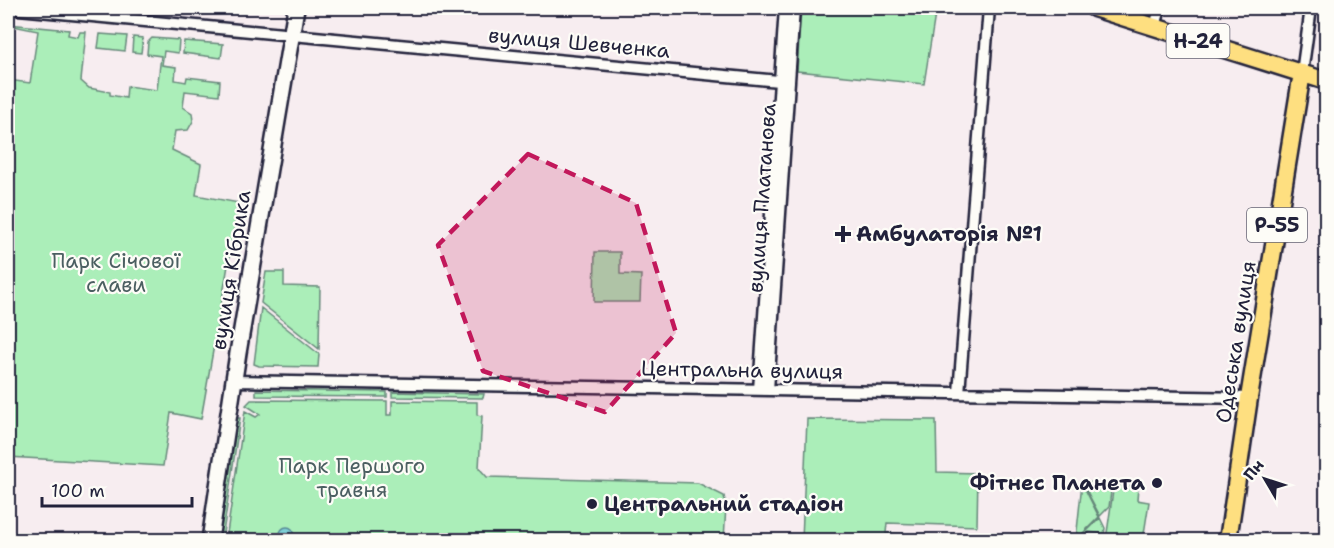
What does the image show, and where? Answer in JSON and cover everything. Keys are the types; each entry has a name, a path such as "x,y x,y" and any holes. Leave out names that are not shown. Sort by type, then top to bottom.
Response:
{"main road":[{"name":"вулиця Кібрика","path":"210,540 296,8"},
{"name":"Н-24","path":"1094,8 1326,81"},
{"name":"Одеська вулиця","path":"1228,540 1302,74"}],"street":[{"name":"вулиця Шевченка","path":"8,8 85,12 290,35 784,82"},
{"name":"вулиця Платанова","path":"764,390 784,82 785,8"},
{"name":"вулиця Платанова","path":"784,82 794,8"},
{"path":"959,393 989,8"},
{"path":"1155,27 1160,8"},
{"name":"Одеська вулиця","path":"1302,74 1311,8"},
{"name":"Центральна вулиця","path":"234,381 1249,398"}],"highlighted area":[{"path":"528,154 636,203 676,333 605,412 483,371 438,245"}],"green space":[{"path":"801,8 936,8 924,84 797,71"},
{"name":"Парк Січової слави","path":"8,24 69,30 68,35 78,37 80,32 86,32 81,81 89,88 110,92 110,95 126,98 127,86 157,90 161,56 147,54 148,42 152,38 179,40 178,53 164,51 162,65 176,67 175,80 186,82 187,77 220,81 219,95 185,91 183,107 192,113 193,121 188,130 175,131 172,150 201,164 196,195 239,203 201,419 171,413 163,466 8,457 8,80 30,83 38,31"},
{"path":"100,34 127,36 125,51 98,48"},
{"path":"133,37 143,38 141,53 132,52"},
{"path":"184,41 223,44 221,58 183,53"},
{"path":"595,252 620,252 620,274 641,275 640,302 594,302"},
{"path":"266,272 284,272 284,286 320,287 319,349 261,303"},
{"path":"261,308 319,354 318,367 254,364"},
{"path":"256,390 387,392 387,397 256,396"},
{"path":"392,392 484,394 483,398 392,397"},
{"name":"Парк Першого травня","path":"251,400 387,401 387,415 392,415 392,401 477,402 477,415 482,416 479,468 487,477 698,483 724,496 726,505 724,540 226,540 245,411 256,417 260,414 246,405"},
{"path":"236,418 240,418 222,540 218,540"},
{"path":"807,419 936,420 937,472 978,473 977,526 887,523 886,533 910,534 910,540 802,540"},
{"path":"1082,482 1112,484 1109,507 1100,516"},
{"path":"1082,483 1099,517 1076,540"},
{"path":"1114,484 1138,487 1137,500 1149,502 1143,540 1106,540"},
{"path":"1100,518 1105,528 1104,534 1089,532 1088,540 1078,540"}],"water":[{"path":"284,527 290,527 294,534 290,541 284,541 280,537 280,531"}],"place":[{"name":"Амбулаторія №1","path":"843,234"},
{"name":"Фітнес Планета","path":"1157,483"},
{"name":"Центральний стадіон","path":"592,504"}]}
